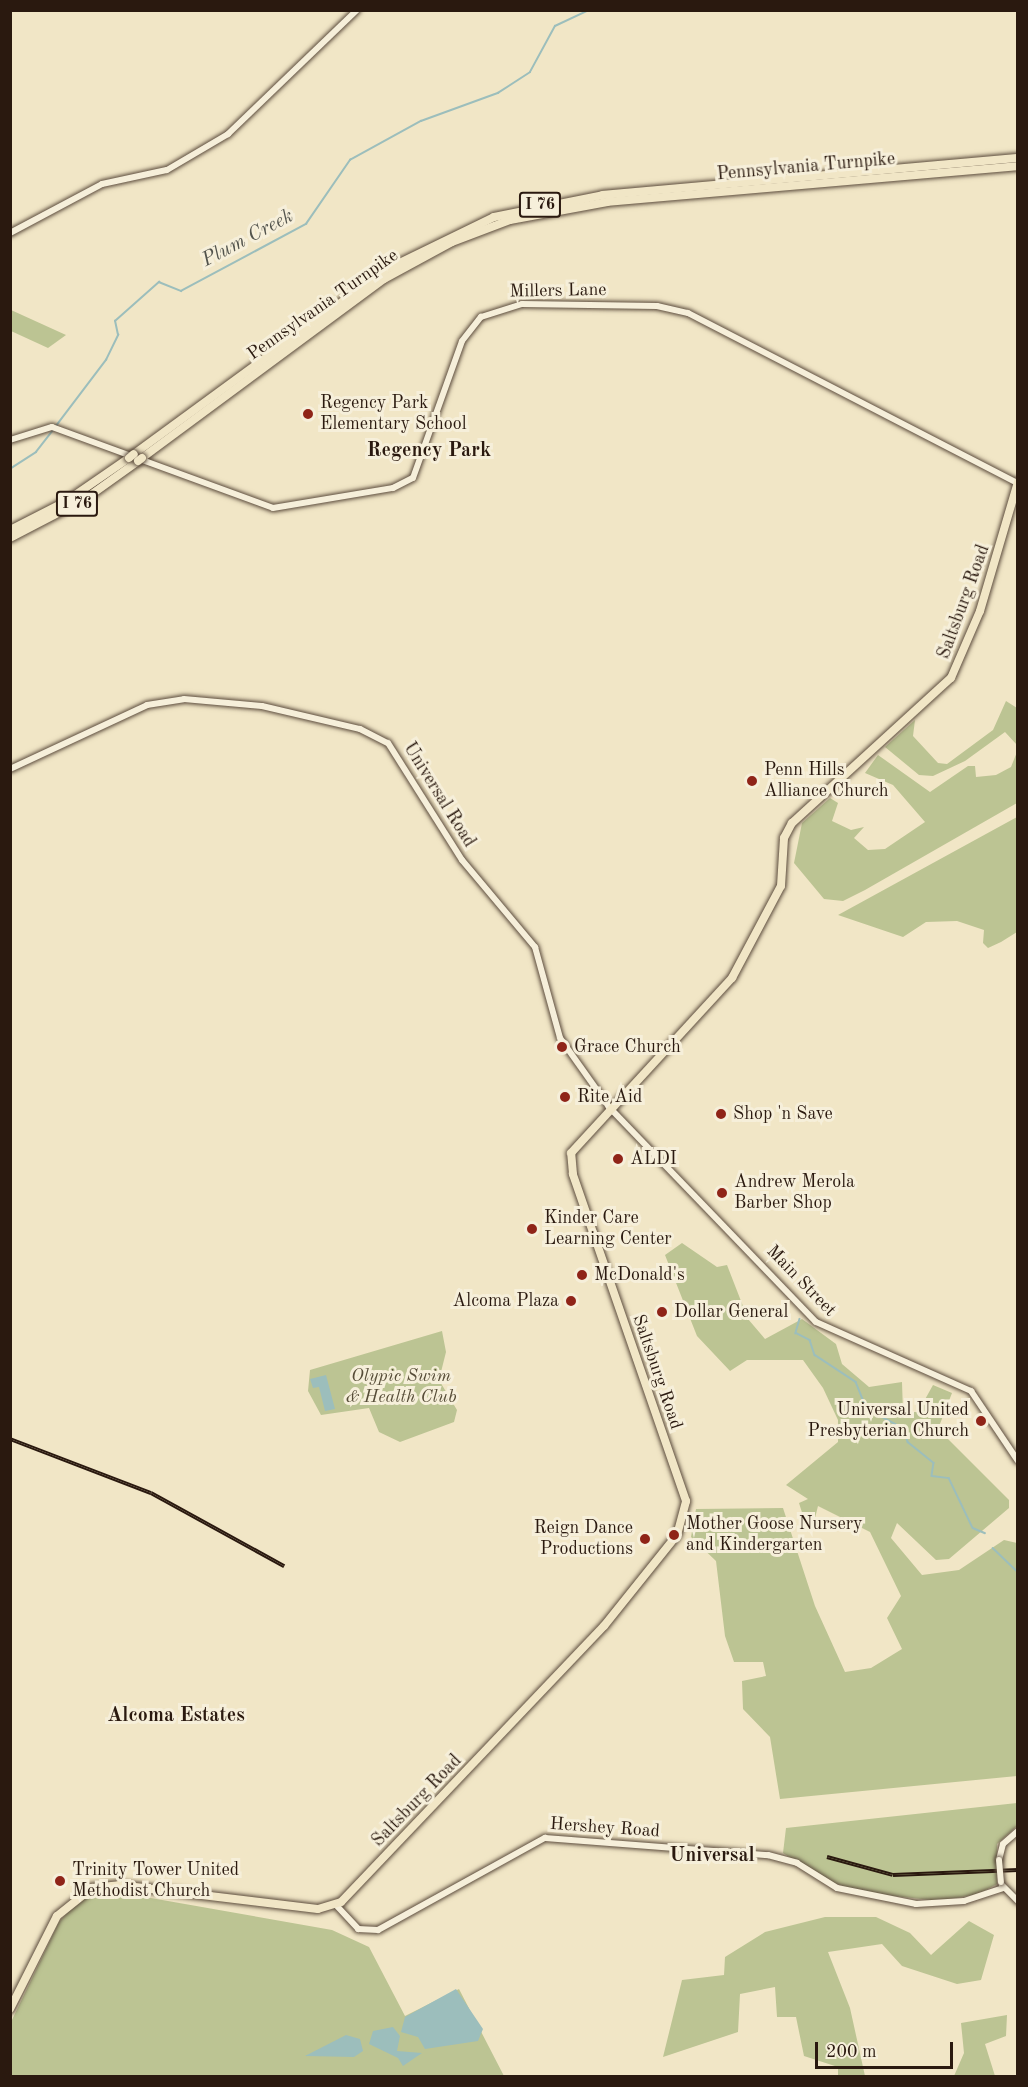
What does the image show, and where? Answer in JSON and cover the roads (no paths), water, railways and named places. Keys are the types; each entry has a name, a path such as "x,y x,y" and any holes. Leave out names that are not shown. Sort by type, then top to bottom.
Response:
{"highway":[{"name":"Pennsylvania Turnpike","path":"10,538 85,499 386,270 494,218 603,195 1017,158"},
{"name":"Pennsylvania Turnpike","path":"10,530 65,502 136,458 384,279 499,224 607,202 1017,166"}],"main road":[{"name":"Saltsburg Road","path":"336,1905 604,1626 684,1522 681,1484 571,1167 573,1147 738,969 781,886 783,845 792,823 951,678 980,611 1017,483"},
{"path":"10,2009 57,1916 92,1888 131,1886 309,1909 336,1905"}],"street":[{"path":"10,233 102,184 167,170 228,134 357,10"},
{"name":"Millers Lane","path":"10,440 55,427 273,508 393,488 413,478 462,341 481,317 522,304 657,306 688,313 1017,483"},
{"name":"Universal Road","path":"10,769 168,700 243,702 380,738 404,761 462,860 535,947 560,1038 609,1107"},
{"name":"Main Street","path":"609,1107 816,1323 971,1391 1017,1461"},
{"path":"1017,1831 1003,1844 999,1860 1002,1885 1017,1901"},
{"name":"Hershey Road","path":"336,1905 358,1929 378,1930 544,1838 768,1856 797,1863 837,1888 916,1904 964,1901 1002,1885"}],"water":[{"path":"326,1375 335,1409 325,1411 319,1387 313,1388 310,1379"},
{"path":"456,1989 483,2029 478,2041 425,2049 418,2037 401,2032 405,2017"},
{"path":"393,2027 400,2036 397,2051 422,2053 403,2066 398,2058 369,2044 373,2031"},
{"path":"346,2035 360,2039 363,2051 354,2057 305,2056"}],"waterway":[{"name":"Plum Creek","path":"56,426 106,360 118,335 115,321 159,282 181,291 306,224 350,160 421,121 498,93 530,72 555,26 589,10"},
{"name":"Plum Creek","path":"10,469 36,452 53,430"},
{"path":"800,1319 796,1333 810,1340 815,1355 856,1382 867,1409 903,1428 908,1442 934,1463 932,1476 949,1478 973,1528 985,1533"},
{"path":"993,1548 1018,1572"}],"railway":[{"path":"10,1439 151,1493 284,1566"},
{"path":"827,1857 893,1875 1018,1870"}],"place":[{"name":"Regency Park Elementary School","path":"308,414"},
{"name":"Penn Hills Alliance Church","path":"752,781"},
{"name":"Grace Church","path":"562,1047"},
{"name":"Rite Aid","path":"565,1097"},
{"name":"Shop 'n Save","path":"721,1114"},
{"name":"ALDI","path":"618,1159"},
{"name":"Andrew Merola Barber Shop","path":"722,1193"},
{"name":"Kinder Care Learning Center","path":"532,1229"},
{"name":"McDonald's","path":"582,1275"},
{"name":"Alcoma Plaza","path":"571,1301"},
{"name":"Dollar General","path":"662,1312"},
{"name":"Universal United Presbyterian Church","path":"981,1421"},
{"name":"Mother Goose Nursery and Kindergarten","path":"674,1535"},
{"name":"Reign Dance Productions","path":"645,1539"},
{"name":"Trinity Tower United Methodist Church","path":"60,1881"}],"district":[{"name":"Regency Park","path":"429,451"},
{"name":"Alcoma Estates","path":"176,1716"},
{"name":"Universal","path":"712,1856"}],"park label":[{"name":"Olypic Swim & Health Club","path":"401,1387"}]}
